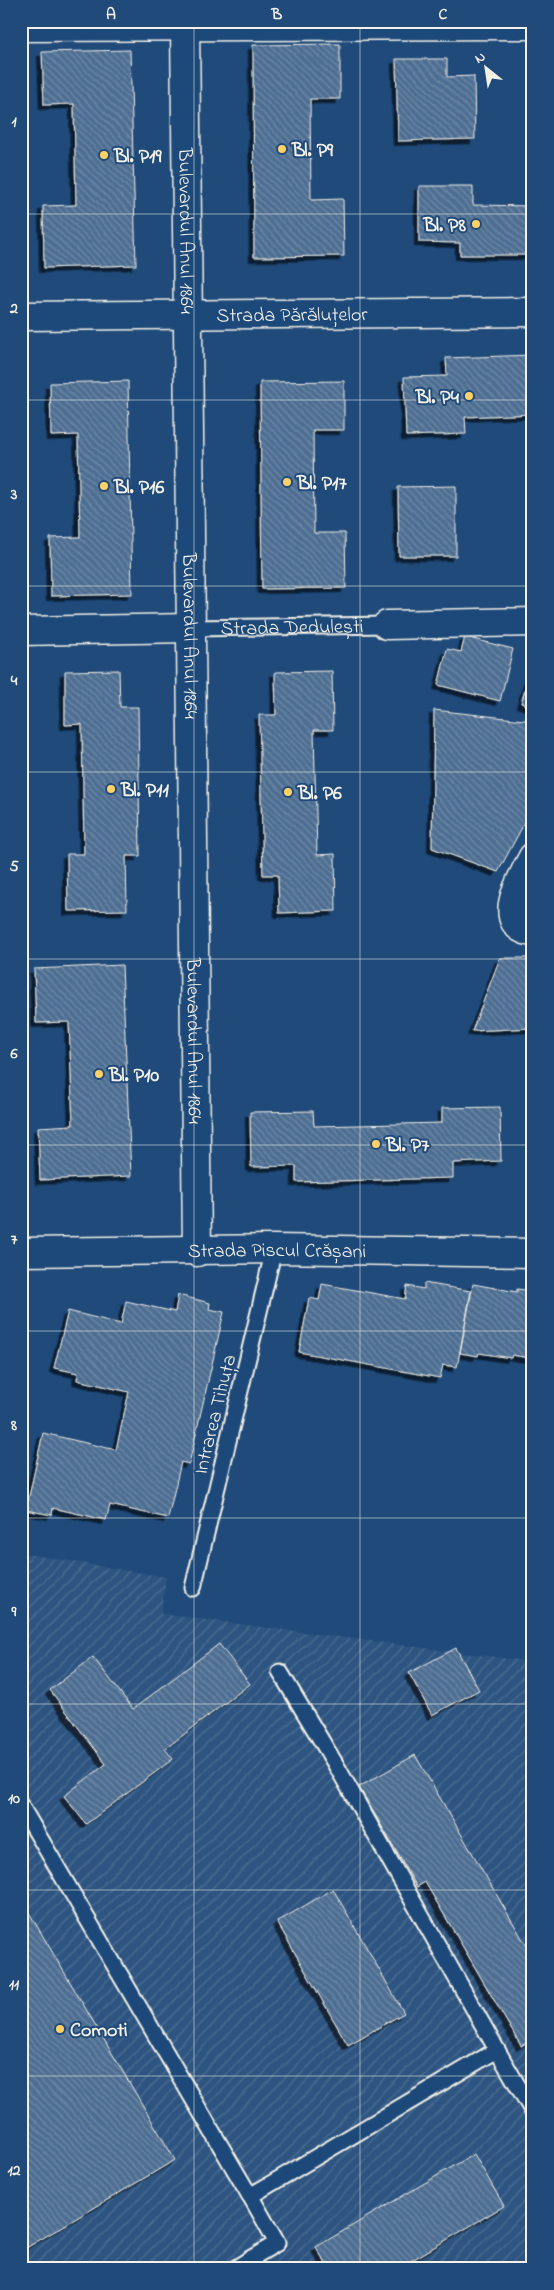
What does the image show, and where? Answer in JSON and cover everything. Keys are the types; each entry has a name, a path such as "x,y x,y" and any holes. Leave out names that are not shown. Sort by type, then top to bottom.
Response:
{"street":[{"path":"21,27 185,23 533,25"},
{"name":"Bulevardul Anul 1864","path":"185,23 198,1252"},
{"name":"Strada Părăluțelor","path":"21,316 533,312"},
{"name":"Strada Dedulești","path":"387,625 533,622"},
{"name":"Strada Dedulești","path":"21,631 191,628"},
{"path":"533,857 514,895 512,911 516,922 526,931 533,932"},
{"name":"Strada Piscul Crășani","path":"21,1252 198,1252 274,1249 533,1253"}],"lane":[{"name":"Strada Dedulești","path":"191,628 387,625"},
{"name":"Intrarea Tihuța","path":"193,1588 274,1249"},
{"path":"280,1672 341,1774 533,2112"},
{"path":"21,1806 277,2243 254,2264 234,2269"},
{"path":"247,2190 250,2196 497,2050"}],"shaded area":[{"path":"21,1553 166,1577 161,1614 533,1662 533,2269 21,2269"}],"building":[{"name":"Bl. P9","path":"340,44 340,99 310,99 311,200 343,199 344,256 254,257 253,45"},
{"name":"Bl. P19","path":"130,50 136,265 44,268 43,206 76,205 74,104 44,105 42,52"},
{"path":"396,59 447,59 447,77 474,76 475,139 398,141"},
{"name":"Bl. P8","path":"419,186 473,186 473,205 533,206 533,255 460,255 460,243 419,242"},
{"name":"Bl. P4","path":"533,355 533,414 465,417 466,434 406,436 404,377 447,376 446,358"},
{"name":"Bl. P16","path":"128,381 132,594 51,596 50,538 80,537 78,435 51,436 50,383"},
{"name":"Bl. P17","path":"344,381 344,430 313,430 314,533 345,533 346,588 262,589 260,382"},
{"path":"456,486 456,556 399,556 398,487"},
{"path":"465,637 513,649 500,701 438,685 447,649 461,652"},
{"path":"533,664 533,707 521,703"},
{"name":"Bl. P11","path":"119,670 120,707 138,707 140,856 126,856 127,910 68,911 67,854 84,854 82,724 65,725 65,671"},
{"name":"Bl. P6","path":"332,671 333,730 314,730 317,855 335,854 336,911 279,913 278,875 263,875 259,715 276,715 275,672"},
{"path":"434,710 533,721 533,807 498,872 432,848"},
{"path":"500,958 533,958 533,1028 472,1031"},
{"name":"Bl. P10","path":"122,965 131,1176 40,1180 38,1127 73,1125 69,1022 36,1023 34,969"},
{"name":"Bl. P7","path":"500,1107 501,1161 453,1163 453,1178 296,1182 296,1166 251,1167 250,1112 313,1111 314,1126 442,1123 442,1108"},
{"path":"424,1283 471,1291 457,1367 443,1365 440,1378 299,1352 309,1298 319,1300 322,1284 405,1299 407,1286 424,1289"},
{"path":"473,1284 517,1292 517,1289 533,1291 533,1339 529,1358 512,1355 511,1358 479,1353 478,1356 460,1353"},
{"path":"178,1295 210,1303 209,1309 224,1312 189,1464 181,1462 168,1518 110,1505 106,1520 53,1508 52,1515 26,1510 43,1433 116,1450 129,1392 77,1380 78,1373 54,1368 68,1311 121,1324 126,1301 175,1312"},
{"path":"219,1644 250,1684 165,1749 173,1759 86,1824 64,1796 106,1764 50,1690 93,1657 133,1709"},
{"path":"456,1648 479,1690 432,1715 409,1673"},
{"path":"415,1755 533,1957 533,2039 521,2046 425,1882 417,1887 359,1787"},
{"path":"333,1889 404,2013 348,2045 277,1922"},
{"name":"Comoti","path":"21,1899 175,2160 21,2251"},
{"path":"474,2154 504,2206 397,2269 329,2269 316,2247"}],"place":[{"name":"Bl. P9","path":"282,149"},
{"name":"Bl. P19","path":"104,155"},
{"name":"Bl. P8","path":"476,224"},
{"name":"Bl. P4","path":"469,396"},
{"name":"Bl. P17","path":"287,482"},
{"name":"Bl. P16","path":"104,486"},
{"name":"Bl. P11","path":"111,789"},
{"name":"Bl. P6","path":"288,792"},
{"name":"Bl. P10","path":"99,1074"},
{"name":"Bl. P7","path":"376,1144"},
{"name":"Comoti","path":"60,2029"}]}
